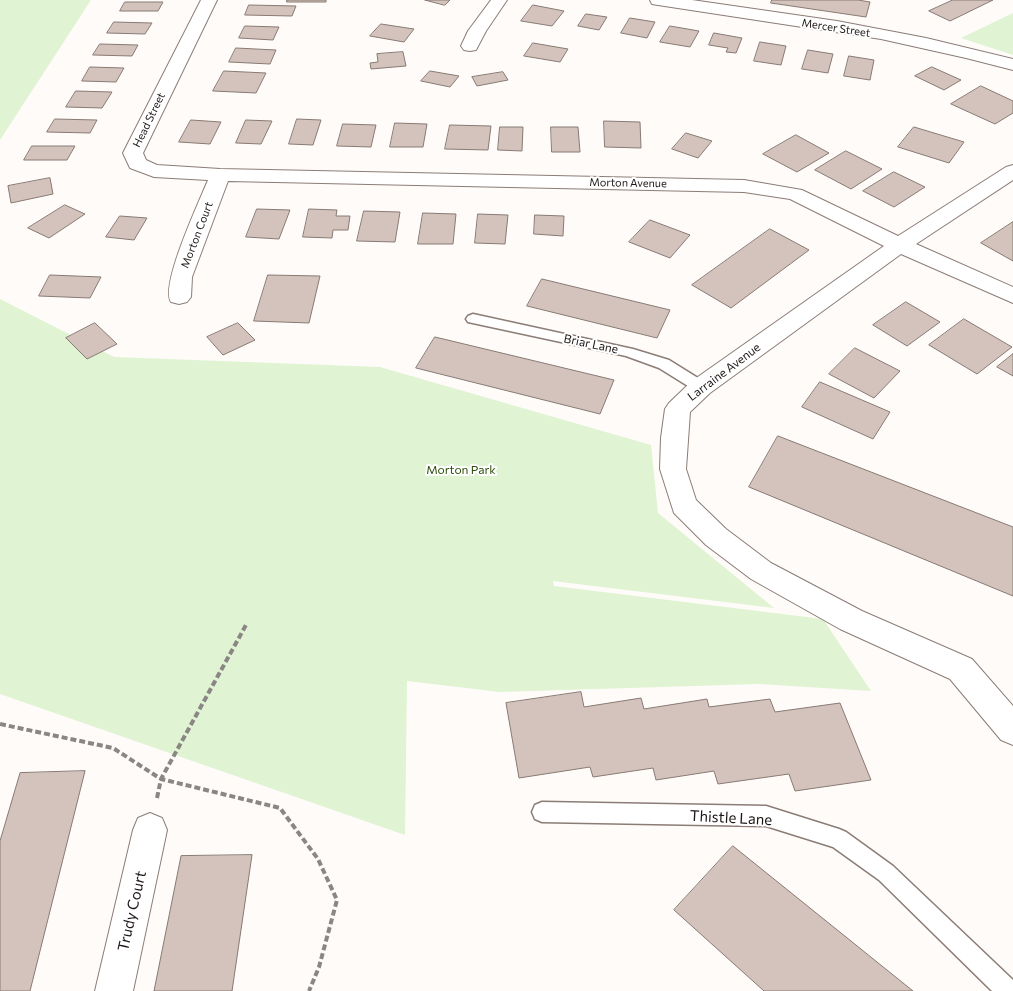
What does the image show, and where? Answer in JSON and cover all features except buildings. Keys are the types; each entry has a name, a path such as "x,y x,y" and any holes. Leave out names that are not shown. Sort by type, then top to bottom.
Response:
{"street":[{"name":"Head Street","path":"209,0 133,153 137,164 154,171 220,175"},
{"path":"470,46 477,30 499,0"},
{"name":"Mercer Street","path":"658,0 897,38 974,53 1013,65"},
{"name":"Larraine Avenue","path":"1013,171 900,245 701,387 678,409 674,438 673,470 684,505 716,537 761,571 851,620 961,669 1013,730"},
{"name":"Morton Avenue","path":"220,175 744,186 796,194 900,245 1013,296"},
{"name":"Morton Court","path":"179,297 181,277 220,175"},
{"name":"Trudy Court","path":"114,991 150,830"}],"lane":[{"name":"Briar Lane","path":"474,319 628,352 664,364 701,387"},
{"name":"Thistle Lane","path":"542,812 766,816 839,839 886,873 1008,991"}],"path":[{"path":"161,779 246,625"},
{"path":"0,724 113,748 161,779 280,808 318,859 337,900 319,967 309,991"}],"green space":[{"path":"0,0 91,0 0,140"},
{"path":"1013,13 1013,55 961,38"},
{"name":"Morton Park","path":"0,299 114,357 380,367 651,445 658,513 774,608 553,581 554,586 823,619 871,691 759,684 500,692 407,681 405,835 0,694"}]}
